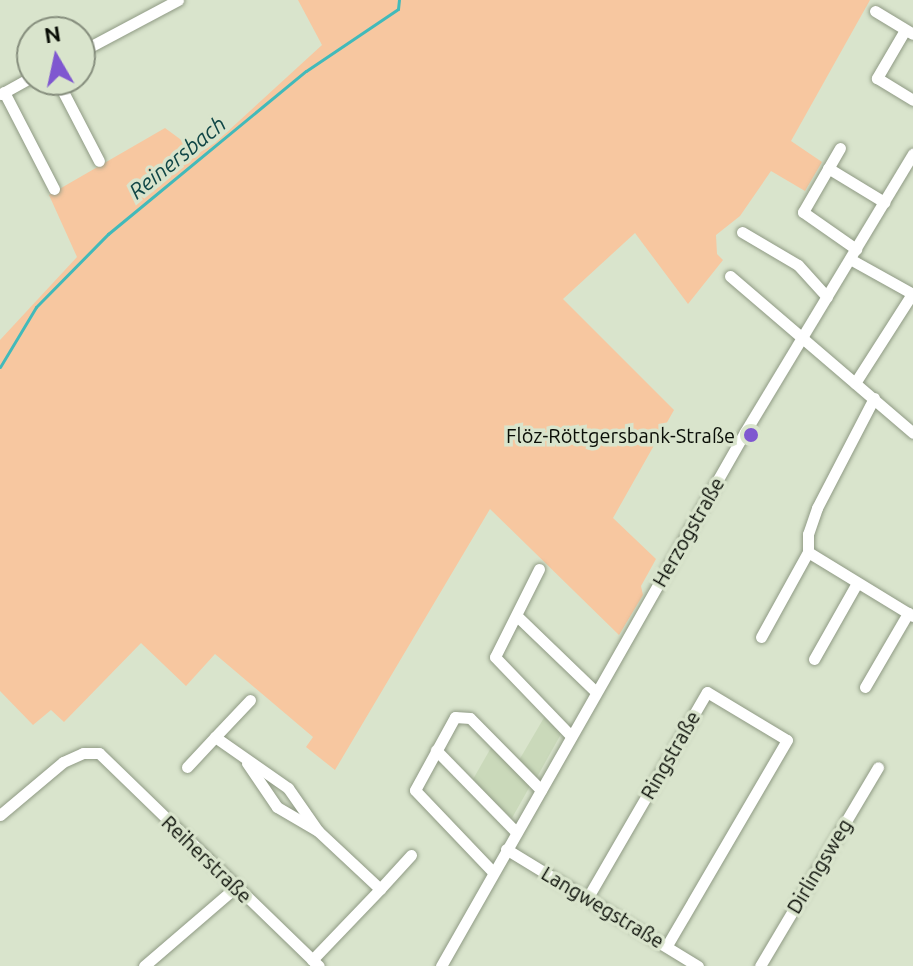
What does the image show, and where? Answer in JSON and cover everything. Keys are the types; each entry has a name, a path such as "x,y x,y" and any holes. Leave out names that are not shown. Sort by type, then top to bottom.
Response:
{"street":[{"path":"96,44 178,0"},
{"path":"875,11 909,32 877,78 913,100"},
{"path":"2,93 54,189"},
{"path":"65,96 99,161"},
{"path":"840,148 804,205 804,216 913,294 855,383"},
{"name":"Herzogstraße","path":"442,966 596,692 802,337 913,154"},
{"path":"828,168 884,202"},
{"path":"742,232 798,265 827,297"},
{"path":"730,276 913,433"},
{"path":"761,637 808,552 808,534 817,508 874,398"},
{"path":"808,552 911,614 865,687"},
{"path":"539,569 514,613 596,692"},
{"path":"814,659 857,583"},
{"path":"518,617 495,657 571,736"},
{"name":"Ringstraße","path":"588,897 707,692 787,740 667,945"},
{"path":"187,767 250,700"},
{"path":"493,872 417,794 436,750 455,717 465,714 541,790"},
{"path":"215,737 247,763 288,788 318,831 380,889"},
{"path":"436,750 516,832"},
{"name":"Reiherstraße","path":"0,815 63,762 95,752 316,963"},
{"path":"247,763 277,807 318,831"},
{"name":"Dirlingsweg","path":"760,966 878,767"},
{"name":"Langwegstraße","path":"506,849 698,966"},
{"path":"316,963 411,855"},
{"path":"144,966 236,887"}],"shaded area":[{"path":"298,0 870,0 791,141 822,162 805,191 771,171 740,216 716,235 717,254 723,260 688,304 635,233 563,299 674,410 613,518 656,559 641,586 643,595 619,635 490,509 335,770 306,747 313,737 215,654 186,686 141,643 64,722 51,710 33,725 0,691 0,340 77,257 49,195 165,128 199,153 215,143 322,45"},
{"path":"545,716 561,734 536,779 518,762"},
{"path":"492,746 530,786 512,818 472,781"}],"waterway":[{"name":"Reinersbach","path":"0,367 36,307 108,234 306,71 398,9 399,0"}],"place":[{"name":"Flöz-Röttgersbank-Straße","path":"751,435"}]}
